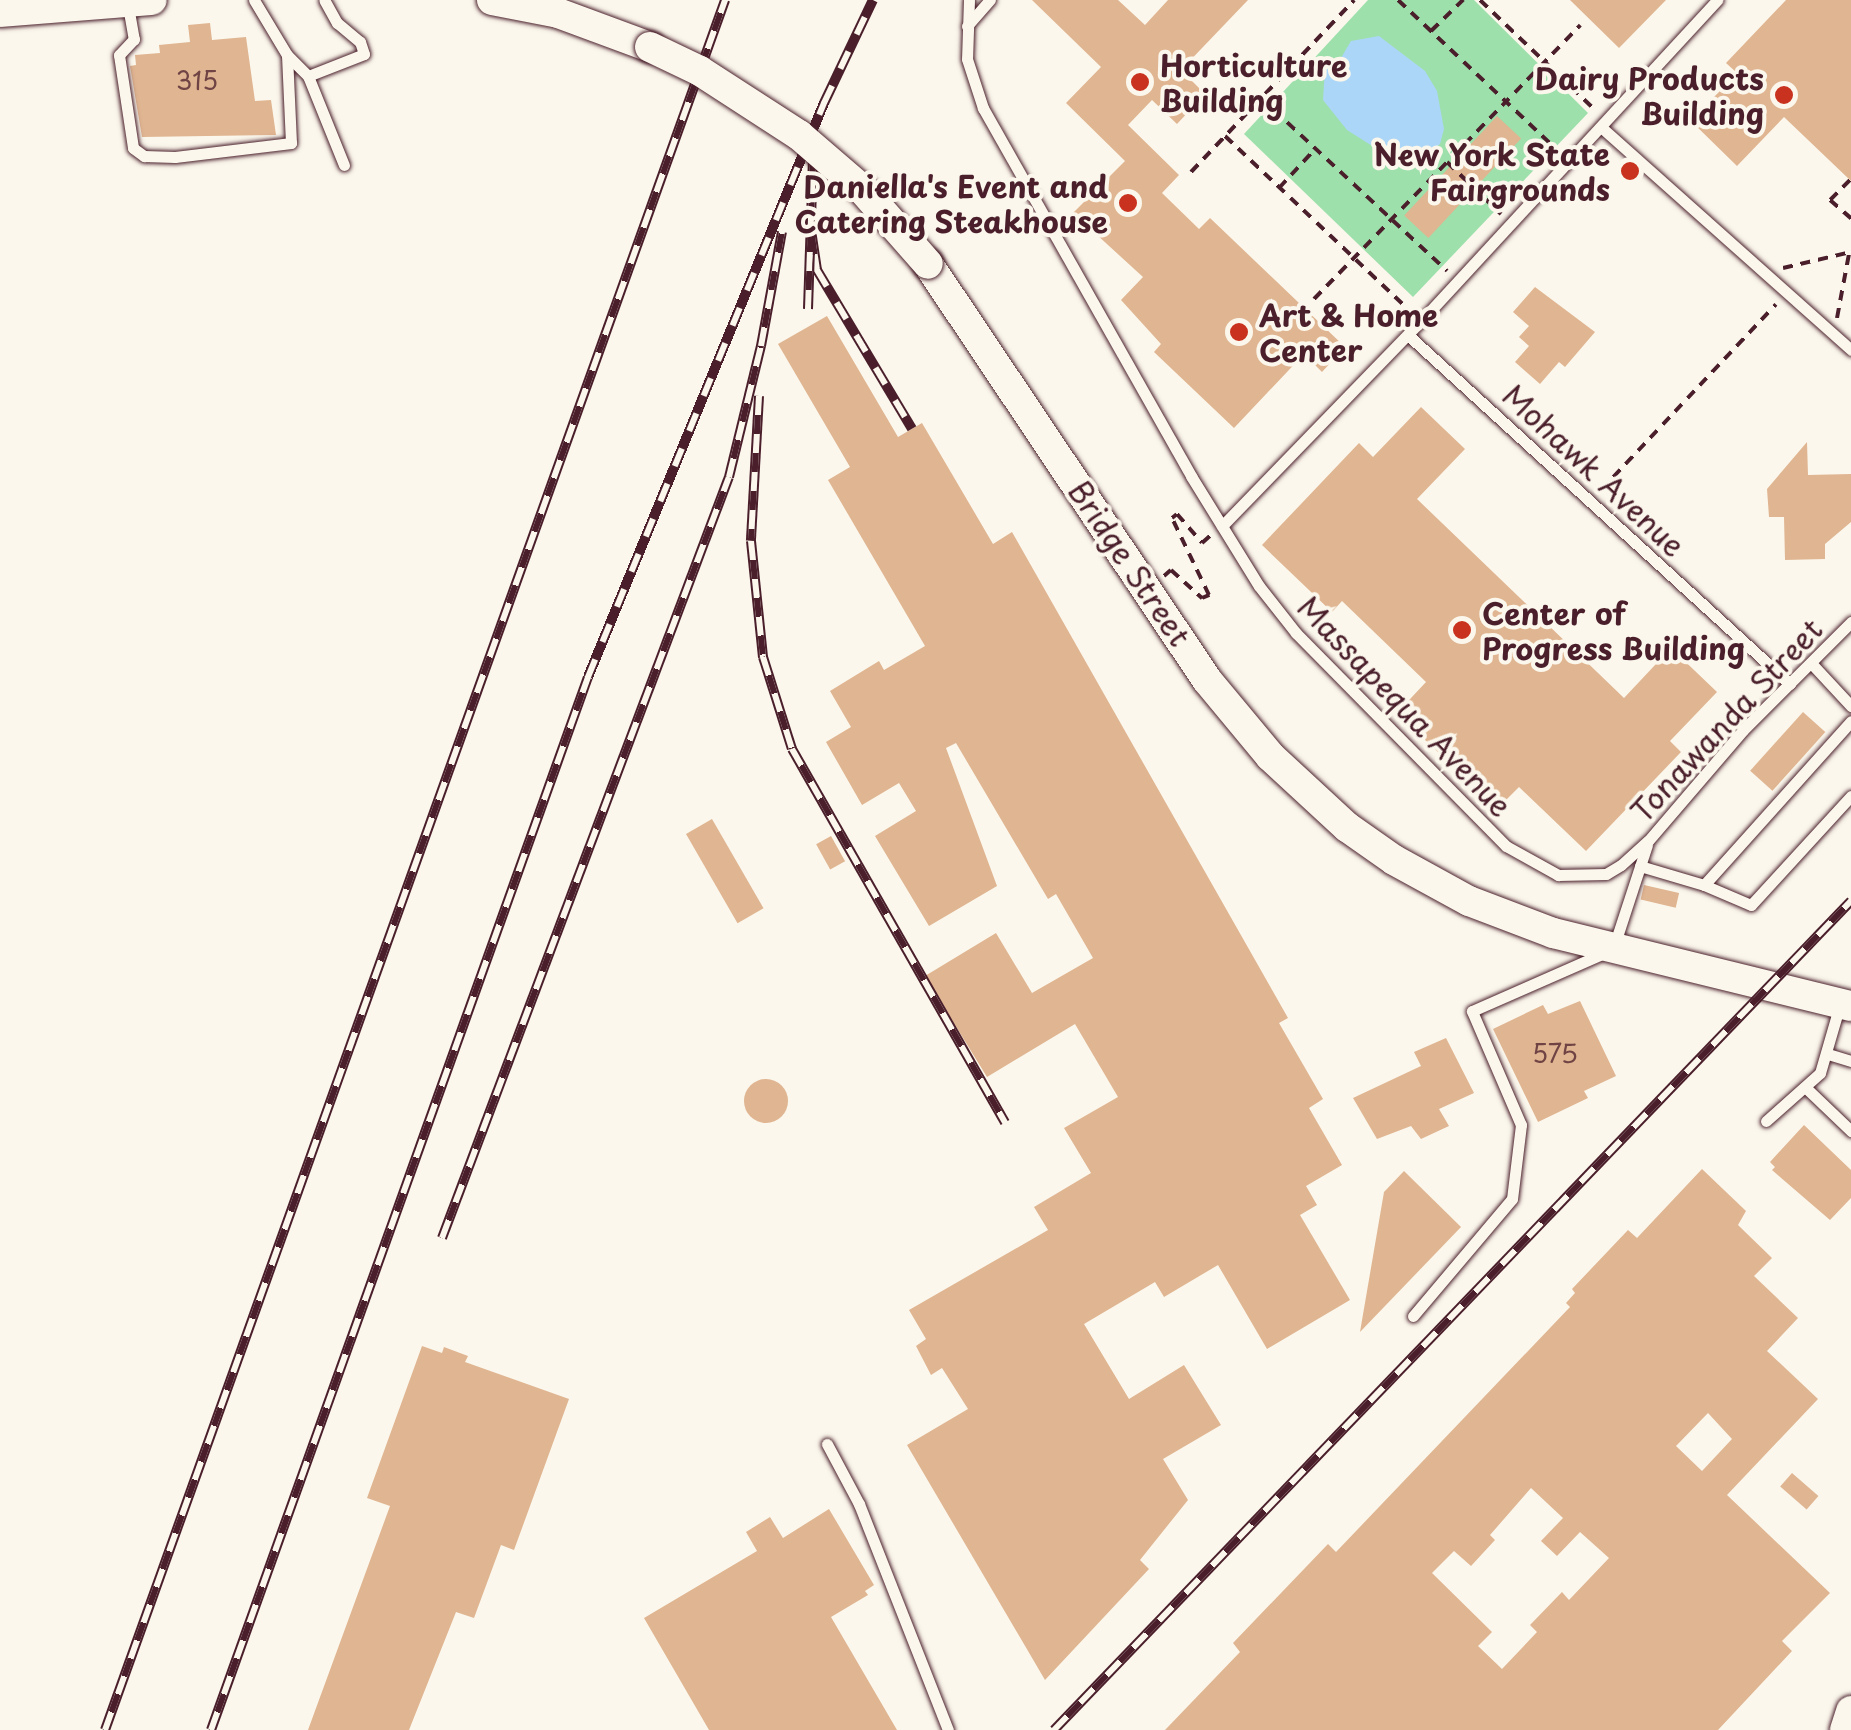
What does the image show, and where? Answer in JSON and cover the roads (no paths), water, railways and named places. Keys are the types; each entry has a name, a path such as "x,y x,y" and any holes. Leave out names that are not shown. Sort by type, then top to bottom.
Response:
{"main road":[{"name":"Bridge Street","path":"492,0 558,13 650,47 700,71 799,135 863,190 928,264 1243,726 1348,827 1394,860 1469,901 1553,933 1846,1005"},
{"path":"0,12 50,4 140,1"},
{"path":"1845,1730 1851,1710"}],"lane":[{"path":"254,0 287,54 308,76 344,165"},
{"path":"308,76 364,54 360,42 337,23 324,0"},
{"name":"Massapequa Avenue","path":"968,0 967,59 983,108 1259,586 1296,632 1506,846 1543,871 1586,877"},
{"path":"966,26 990,0"},
{"path":"1222,526 1408,335 1717,0"},
{"path":"140,1 134,40 118,55 133,148 144,156 175,157 291,144 287,54"},
{"path":"1604,124 1851,350"},
{"name":"Mohawk Avenue","path":"1408,335 1790,684"},
{"name":"Tonawanda Street","path":"1586,877 1606,874 1648,841 1851,622"},
{"path":"1811,663 1851,706"},
{"path":"1704,884 1851,721"},
{"path":"1640,866 1704,884 1751,905 1851,796"},
{"path":"1413,1316 1512,1199 1520,1125 1472,1011 1613,949 1648,841"},
{"path":"1766,1121 1820,1073 1846,1005"},
{"path":"1828,1054 1851,1061"},
{"path":"1804,1087 1848,1123"},
{"path":"826,1444 859,1504 948,1730"}],"water":[{"path":"1379,36 1425,71 1437,91 1444,129 1440,144 1427,154 1385,154 1347,130 1323,100 1325,67 1338,63 1351,41"}],"railway":[{"path":"105,1730 725,0"},
{"path":"211,1730 588,677 824,103 873,0"},
{"path":"808,309 813,157"},
{"path":"809,217 817,270 912,429"},
{"path":"442,1238 729,477 761,346 782,232"},
{"path":"759,396 751,541 763,657 792,749 1005,1122"},
{"path":"1054,1730 1851,901"}],"place":[{"name":"Horticulture Building","path":"1140,82"},
{"name":"Dairy Products Building","path":"1784,95"},
{"name":"New York State Fairgrounds","path":"1630,171"},
{"name":"Daniella's Event and Catering Steakhouse","path":"1128,203"},
{"name":"Art & Home Center","path":"1239,332"},
{"name":"Center of Progress Building","path":"1462,630"}]}
